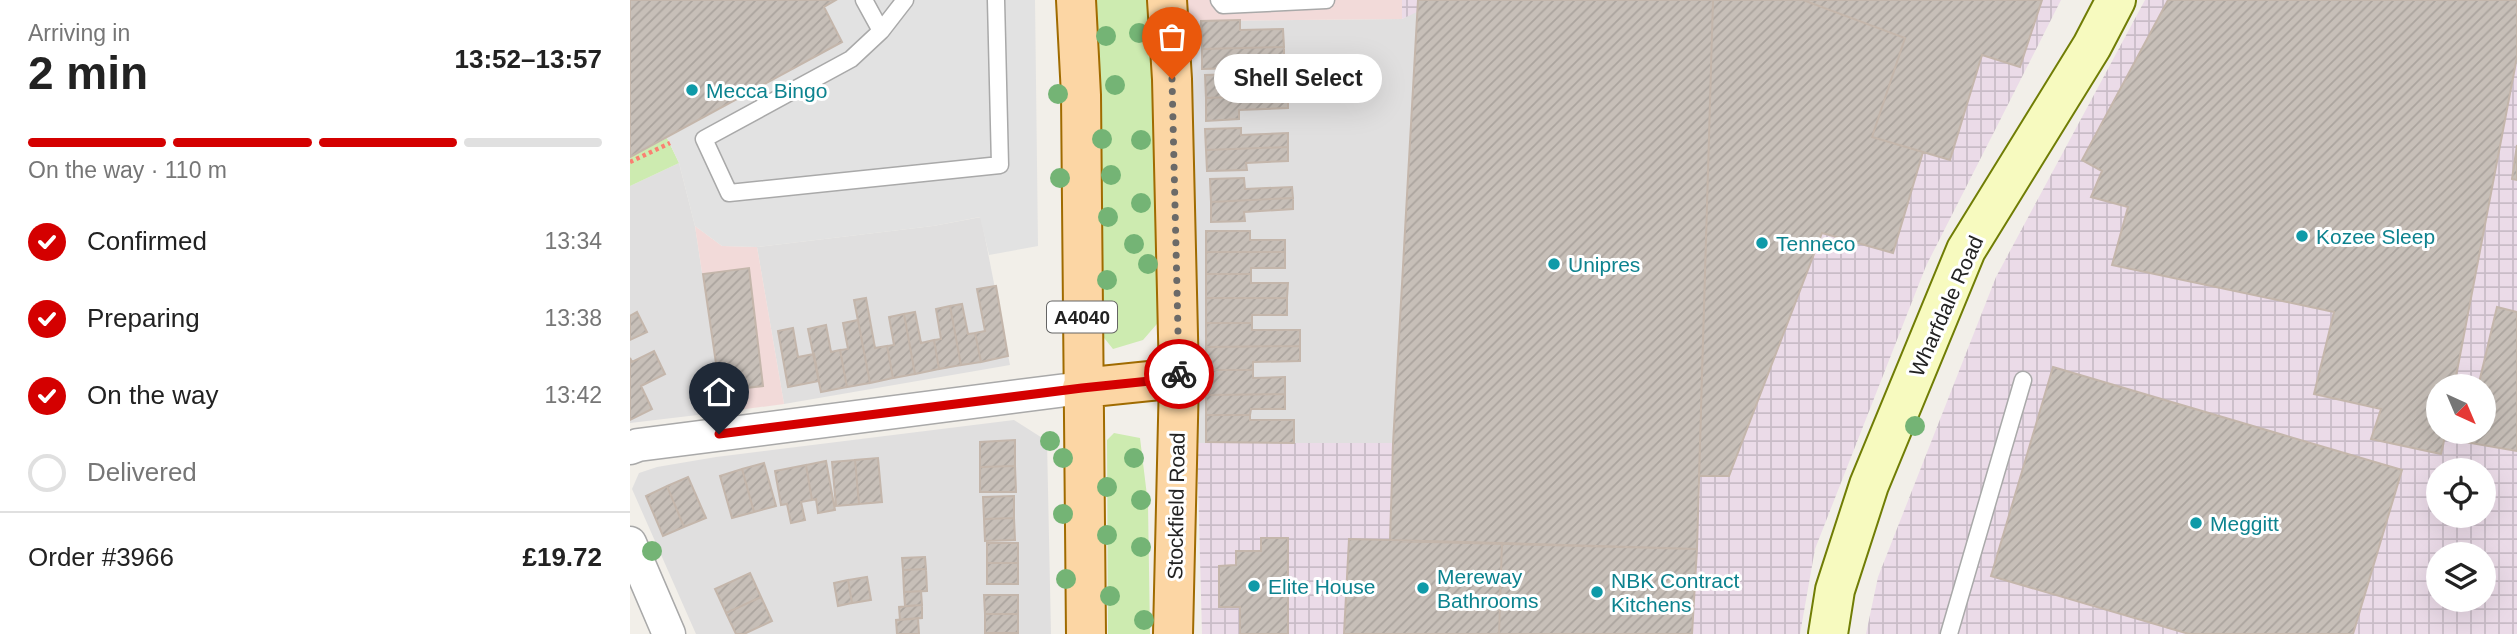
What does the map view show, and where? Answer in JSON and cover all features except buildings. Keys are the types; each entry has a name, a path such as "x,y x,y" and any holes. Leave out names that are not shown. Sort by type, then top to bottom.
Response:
{"main road":[{"name":"A4040","path":"1076,0 1081,94 1086,634"},
{"name":"Stockfield Road","path":"1167,0 1172,79 1179,378 1173,634"},
{"name":"Wharfdale Road","path":"1828,634 1835,590 1869,485 1966,250 2092,46 2116,0"},
{"path":"1082,388 1179,378"}],"street":[{"path":"630,448 1082,388"},
{"path":"630,542 669,634"}],"lane":[{"path":"863,0 881,32"},
{"path":"905,0 881,32 851,59 704,139 729,193 1000,166 996,0"},
{"path":"1219,0 1223,5 1326,0"},
{"path":"1949,634 2023,380"}],"path":[{"path":"630,162 670,143"}],"shaded area":[{"path":"838,0 1035,0 1038,246 989,255 980,217 933,226 757,247 722,246 695,226 679,163 667,138 842,42 824,7"},
{"path":"1186,0 1402,0 1402,19 1186,21"},
{"path":"1402,0 2061,0 1926,266 1815,549 1800,634 1202,634 1197,443 1393,443 1417,12 1402,19"},
{"path":"2145,0 2517,0 2517,634 1866,634 1878,577 1996,277"},
{"path":"1417,11 1393,444 1197,443 1186,21 1402,19"},
{"path":"679,163 695,226 723,412 630,423 630,186"},
{"path":"981,217 1010,365 784,404 757,247 933,226"},
{"path":"695,226 722,246 757,247 784,404 723,412"},
{"path":"1014,420 1047,441 1051,634 696,634 632,489 639,473 657,467 716,457"}],"green space":[{"path":"1092,0 1151,0 1163,317 1143,340 1113,349 1101,334 1102,256"},
{"path":"667,138 679,163 630,186 630,157"},
{"path":"1114,433 1140,438 1148,504 1150,634 1108,634 1107,440"}],"way so far":[{"path":"1172,79 1179,374"}],"place":[{"name":"Shell Select","path":"1172,79"},
{"name":"Mecca Bingo","path":"692,90"},
{"name":"Kozee Sleep","path":"2302,236"},
{"name":"Tenneco","path":"1762,243"},
{"name":"Unipres","path":"1554,264"},
{"name":"Meggitt","path":"2196,523"},
{"name":"Elite House","path":"1254,586"},
{"name":"Mereway Bathrooms","path":"1423,588"},
{"name":"NBK Contract Kitchens","path":"1597,592"}],"route":[{"path":"719,434 1082,388 1151,382 1179,378 1179,374"}]}
